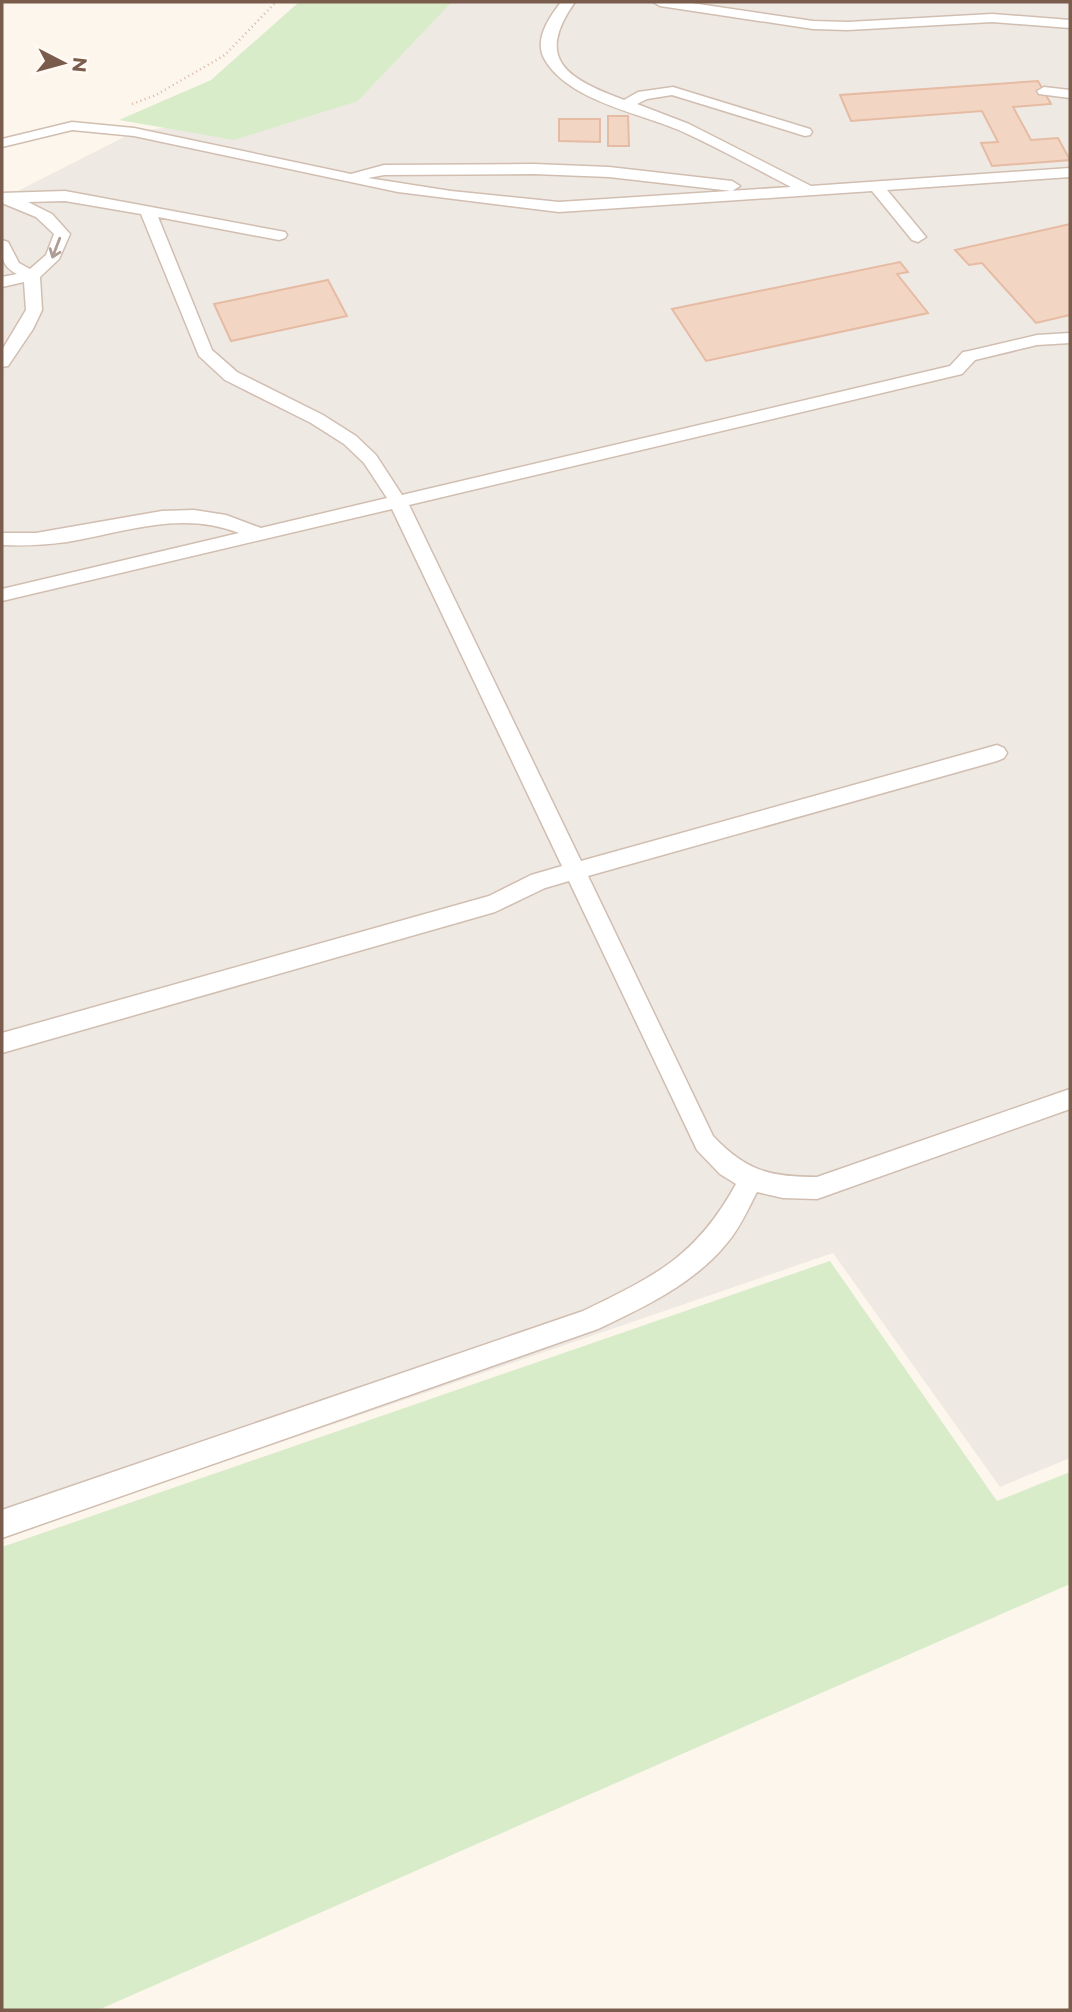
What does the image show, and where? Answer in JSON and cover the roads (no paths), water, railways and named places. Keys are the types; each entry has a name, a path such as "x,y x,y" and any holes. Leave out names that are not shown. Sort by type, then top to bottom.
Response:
{"lane":[{"path":"568,2 549,33 547,47 551,59 562,72 577,83 730,148 811,192"},
{"path":"660,2 813,25 848,26 992,18 1070,24"},
{"path":"627,104 643,95 673,91 805,132"},
{"path":"1044,91 1070,94"},
{"path":"2,143 72,126 102,127 134,131 346,178 438,195 559,207 1070,173"},
{"path":"346,178 384,170 534,169 609,172 783,192"},
{"path":"877,187 918,237"},
{"path":"2,198 65,197 147,209 279,235"},
{"path":"2,198 2,204"},
{"path":"2,198 37,209 52,220 62,234 51,262 32,276 2,282"},
{"path":"147,209 205,352 230,376 317,419 350,440 370,459 398,502 705,1143 721,1163 737,1174 752,1179 792,1188 817,1188 1070,1099"},
{"path":"2,245 13,266 32,276"},
{"path":"2,362 25,330 34,310 32,276"},
{"path":"2,595 956,370 969,356 1037,340 1070,338"},
{"path":"2,539 51,538 139,519 183,514 208,515 237,522 260,534"},
{"path":"2,1043 495,903 539,881 997,753"},
{"path":"2,1524 589,1321 650,1291 689,1262 718,1235 752,1179"}]}
